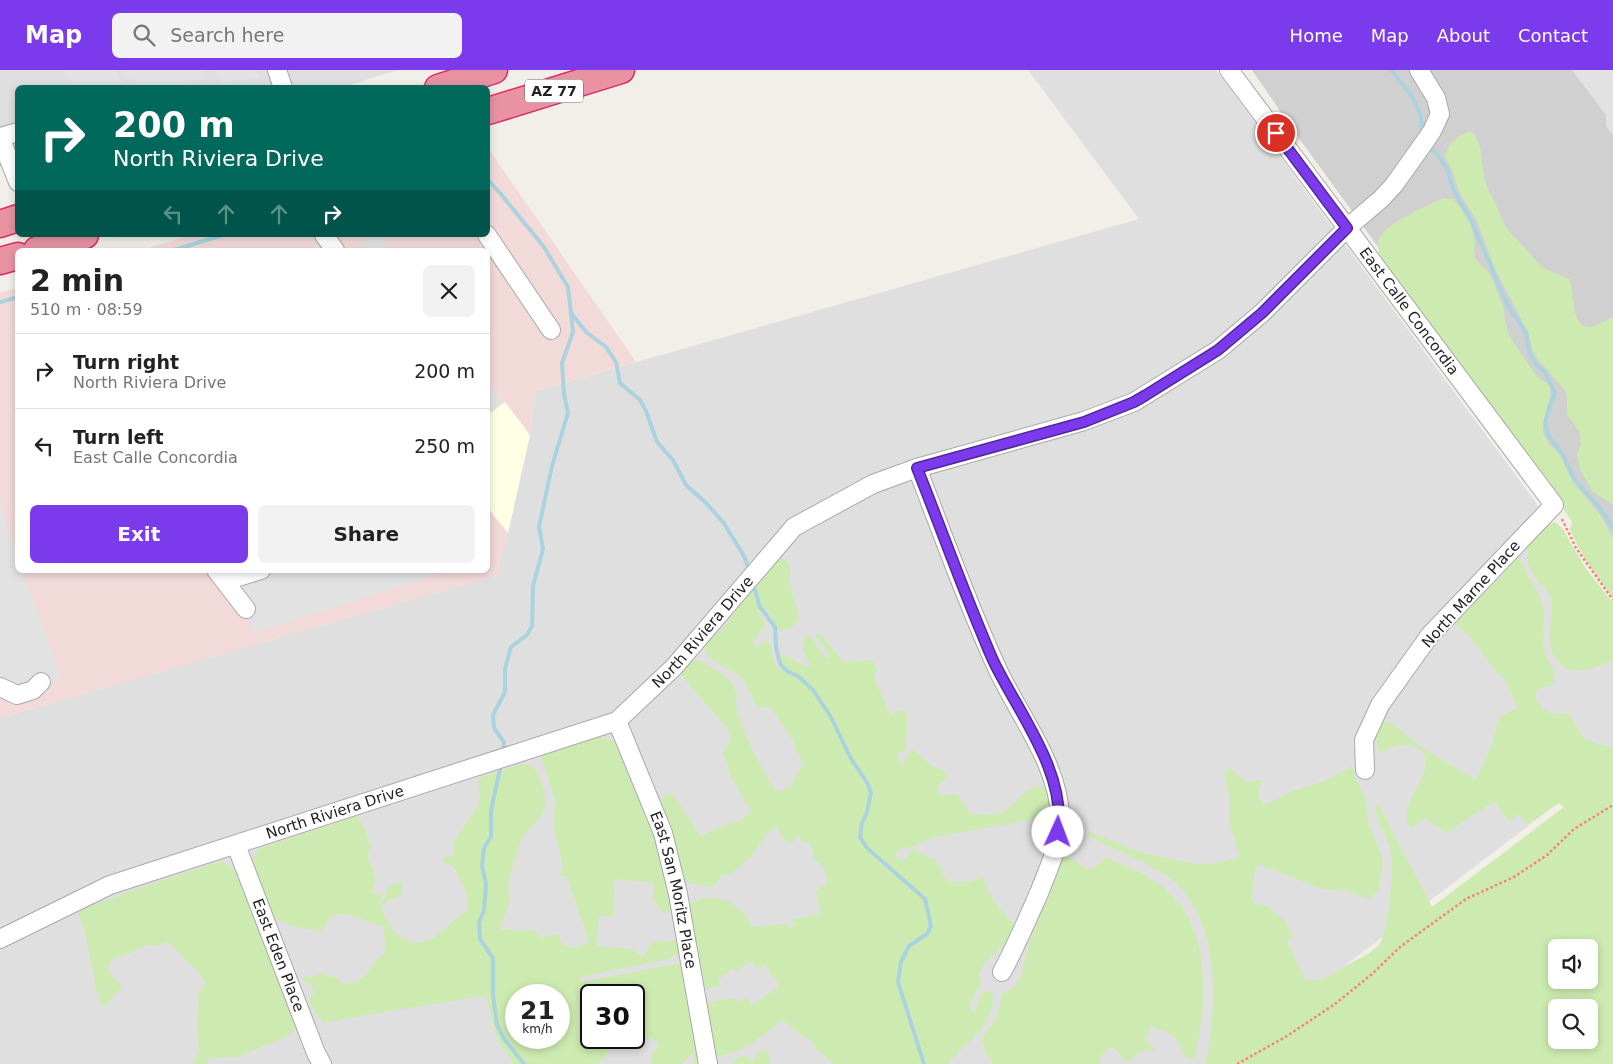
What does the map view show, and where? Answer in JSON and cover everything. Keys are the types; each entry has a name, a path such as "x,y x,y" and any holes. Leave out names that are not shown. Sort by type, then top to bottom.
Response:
{"highway":[{"path":"447,85 494,70"},
{"name":"AZ 77","path":"490,110 620,70"},
{"path":"0,224 15,219"},
{"path":"34,248 77,237"},
{"path":"0,261 15,255"}],"street":[{"path":"277,70 282,85"},
{"name":"East Calle Concordia","path":"1229,70 1554,505"},
{"name":"North Riviera Drive","path":"0,940 110,885 617,721 674,667 794,527 873,484 917,468 1084,422 1142,397 1218,350 1262,313 1347,228 1381,199 1394,185 1432,131 1440,114 1436,98 1419,70"},
{"path":"15,133 0,137 15,174"},
{"path":"325,237 334,248"},
{"path":"488,237 551,330"},
{"path":"917,468 981,633 998,670 1032,732 1053,778 1058,798 1060,818 1052,861 1021,937 1002,972"},
{"name":"North Marne Place","path":"1365,770 1364,740 1380,705 1430,635 1554,505"},
{"path":"241,573 221,576 246,609"},
{"path":"0,687 17,695 33,690 41,682"},
{"name":"East San Moritz Place","path":"617,721 663,833 678,894 708,1064"},
{"name":"East Eden Place","path":"236,845 316,1053 322,1064"}],"path":[{"path":"1554,505 1576,548 1613,600"},
{"path":"1237,1064 1287,1036 1335,1004 1372,974 1400,947 1466,899 1514,877 1547,855 1574,829 1613,806"}],"shaded area":[{"path":"0,70 398,70 350,85 15,85 15,162 0,167"},
{"path":"62,70 114,70 125,85 73,85"},
{"path":"120,70 203,70 204,80 184,85 138,85 124,76"},
{"path":"215,70 257,70 260,77 232,85 219,85"},
{"path":"1028,70 1216,70 1613,607 1613,761 1216,1064 0,1064 0,718 497,575 530,435 535,391 1139,219"},
{"path":"1252,70 1613,70 1613,569 1298,137"},
{"path":"1572,70 1613,70 1613,135 1606,126 1606,115"},
{"path":"490,151 636,362 535,391 530,435 505,402 490,413 490,248 149,248 184,237 490,237"},
{"path":"370,237 380,237 389,248 357,248"},
{"path":"15,289 15,573 490,573 490,510 508,533 498,575 0,718 0,293"},
{"path":"490,386 503,403 490,413"},
{"path":"505,402 530,435 508,533 490,510 490,413"},
{"path":"0,504 15,549 15,573 24,573 61,679 0,699"},
{"path":"235,573 443,573 253,633"}],"green space":[{"path":"1470,131 1471,133 1473,132 1480,147 1485,182 1507,229 1543,268 1570,279 1575,314 1581,325 1590,328 1613,317 1613,505 1593,492 1581,471 1577,454 1581,444 1580,433 1567,414 1565,390 1537,358 1532,348 1529,334 1496,271 1477,221 1457,186 1452,169 1445,157 1448,147 1461,135"},
{"path":"1445,198 1453,199 1457,203 1470,223 1475,241 1475,257 1481,266 1489,272 1493,281 1504,309 1509,336 1538,378 1550,387 1550,398 1543,422 1543,433 1549,444 1560,455 1572,481 1601,516 1613,538 1613,599 1583,556 1570,530 1572,522 1547,483 1380,259 1378,244 1382,233 1408,215"},
{"path":"1555,522 1564,530 1587,570 1613,603 1613,660 1591,669 1569,670 1553,654 1549,643 1551,600 1548,592 1530,569 1527,555 1528,545 1551,523"},
{"path":"1518,555 1543,604 1543,644 1554,679 1553,685 1538,690 1536,698 1538,702 1547,712 1570,714 1581,735 1590,741 1613,747 1613,1064 1205,1064 1211,1032 1213,1000 1212,967 1206,934 1193,904 1171,879 1142,861 1090,837 1087,834 1088,832 1147,854 1202,865 1202,863 1209,864 1239,858 1229,820 1229,795 1224,771 1231,769 1247,782 1262,781 1258,793 1264,804 1290,792 1327,780 1352,766 1355,777 1365,796 1369,825 1382,856 1383,865 1378,891 1368,899 1347,891 1317,888 1261,864 1256,867 1251,898 1253,902 1269,907 1285,920 1294,937 1287,940 1304,978 1319,980 1370,952 1378,946 1385,929 1390,901 1392,872 1390,847 1375,806 1379,805 1432,907 1564,807 1559,803 1527,825 1520,814 1508,821 1495,801 1446,833 1425,818 1411,829 1407,819 1408,807 1424,772 1426,762 1423,753 1413,746 1399,745 1380,754 1377,746 1379,721 1392,723 1421,747 1476,780 1491,746 1499,719 1506,713 1517,709 1517,706 1505,680 1455,621 1489,585 1503,576 1504,568"},
{"path":"781,558 787,561 790,567 790,584 797,611 797,621 793,626 780,631 775,627 772,617 764,609 759,612 765,623 763,629 752,643 756,647 765,641 771,645 772,656 778,669 781,671 786,667 779,659 781,655 809,668 811,667 803,650 804,636 815,642 826,658 830,657 815,635 819,633 842,660 848,662 872,660 877,671 874,676 889,712 892,715 899,710 904,711 907,715 905,750 897,754 901,763 904,764 912,748 931,765 947,773 948,778 939,785 938,791 946,796 956,794 970,813 988,815 1001,813 1010,808 1029,790 1041,786 1047,788 1053,816 934,837 915,846 900,849 896,853 900,861 906,858 913,848 936,861 948,882 968,882 984,877 989,892 1016,927 1009,940 987,960 979,973 981,984 970,1003 970,1009 975,1011 982,993 986,991 991,993 993,1002 987,1022 949,1064 834,1064 817,1050 811,1040 805,1038 782,1020 760,1038 742,1049 715,1056 703,1005 735,998 738,1002 746,997 752,1005 780,986 765,965 758,969 751,961 736,971 733,969 723,975 718,981 721,986 703,989 689,905 697,900 716,898 734,905 742,911 751,927 785,924 792,928 795,925 794,923 788,921 821,913 816,892 821,886 827,884 828,879 824,871 825,868 814,859 811,845 801,841 798,834 793,842 789,843 782,837 778,829 773,829 769,831 751,856 730,875 722,875 712,887 683,882 661,799 672,792 700,836 733,821 737,823 750,813 750,809 731,777 723,753 731,740 728,729 684,679 681,671 688,659 702,661 732,683 737,696 738,715 743,729 765,774 778,793 791,785 803,763 794,747 796,745 771,708 760,708 752,699 742,678 706,654 706,645 709,638 723,628 730,620 733,608 773,563"},
{"path":"596,737 609,739 622,747 644,804 665,872 673,910 662,912 653,900 653,883 615,879 613,917 599,915 597,946 633,949 633,951 645,956 651,942 679,940 681,953 665,960 580,977 581,982 679,963 700,1064 692,1064 695,1058 693,1055 682,1064 652,1064 652,1054 659,1046 651,1037 645,1040 645,984 580,984 580,1049 610,1049 598,1064 513,1064 495,1032 486,995 324,1023 309,1003 309,999 314,993 312,986 302,979 305,976 313,977 320,973 337,978 344,984 359,980 385,953 384,927 342,914 330,918 322,931 295,926 276,919 271,915 253,864 253,858 258,849 357,816 364,827 371,847 368,856 376,881 372,892 377,895 384,892 380,902 382,902 386,896 387,887 402,881 402,895 381,905 384,914 394,931 401,937 417,943 426,941 436,936 467,911 468,897 453,866 444,863 443,858 446,856 453,857 454,840 477,808 480,796 478,781 481,777 521,764 530,765 534,768 543,786 545,805 542,815 523,836 519,846 508,886 509,901 500,926 501,930 533,930 541,939 558,934 566,947 574,948 589,942 566,875 559,877 563,867 554,826 555,799 541,756"},
{"path":"1064,851 1069,858 1087,869 1098,865 1105,857 1147,876 1160,885 1177,902 1190,921 1198,943 1202,966 1203,990 1202,1014 1194,1060 1183,1054 1174,1036 1150,1026 1145,1041 1151,1044 1155,1050 1140,1051 1127,1061 1115,1049 1110,1047 1100,1057 1100,1064 993,1064 986,1053 982,1040 997,1017 1002,994 1015,986 1021,977 1029,944"},
{"path":"221,861 238,872 298,1027 286,1037 238,1057 211,1058 208,1059 208,1064 193,1064 199,1051 197,1025 199,990 205,984 202,976 168,942 157,946 146,945 112,960 108,971 122,987 103,1008 96,988 85,932 78,914 83,909 128,892"},
{"path":"762,1049 767,1050 769,1054 769,1064 732,1064 734,1060 745,1055 753,1061"}],"waterway":[{"path":"1391,70 1412,96 1420,113 1423,134"},
{"path":"1428,145 1441,159 1448,171 1453,189 1471,220 1507,304 1526,333 1529,352 1537,366 1545,372 1555,393 1546,419 1546,428 1549,436 1563,455 1575,480 1599,507 1613,528"},
{"path":"490,182 544,247 568,287 573,332 562,363 564,394 568,413 552,466 539,527 543,549 533,586 532,626 527,635 511,647 505,669 505,692 493,715 494,728 504,742 503,752"},
{"path":"181,248 216,237"},
{"path":"0,302 15,298"},
{"path":"571,313 586,332 606,347 616,362 620,383 640,400 646,411 657,442 673,460 686,485 723,522 744,556 749,570"},
{"path":"753,584 760,607 775,627 776,647 780,664 787,671 799,677 813,690 831,717 850,757 868,784 871,793 860,837 867,848 925,899 931,926 927,934 909,946 901,962 898,982 924,1064"},
{"path":"501,764 491,811 491,837 484,848 482,866 486,884 484,911 479,922 480,939 493,958 493,994 497,1025 504,1039 524,1064"}],"route":[{"path":"1058,832 1060,818 1053,778 1032,732 998,670 981,633 917,468 1005,442 1084,422 1134,402 1218,350 1262,313 1347,228 1276,133"}]}
